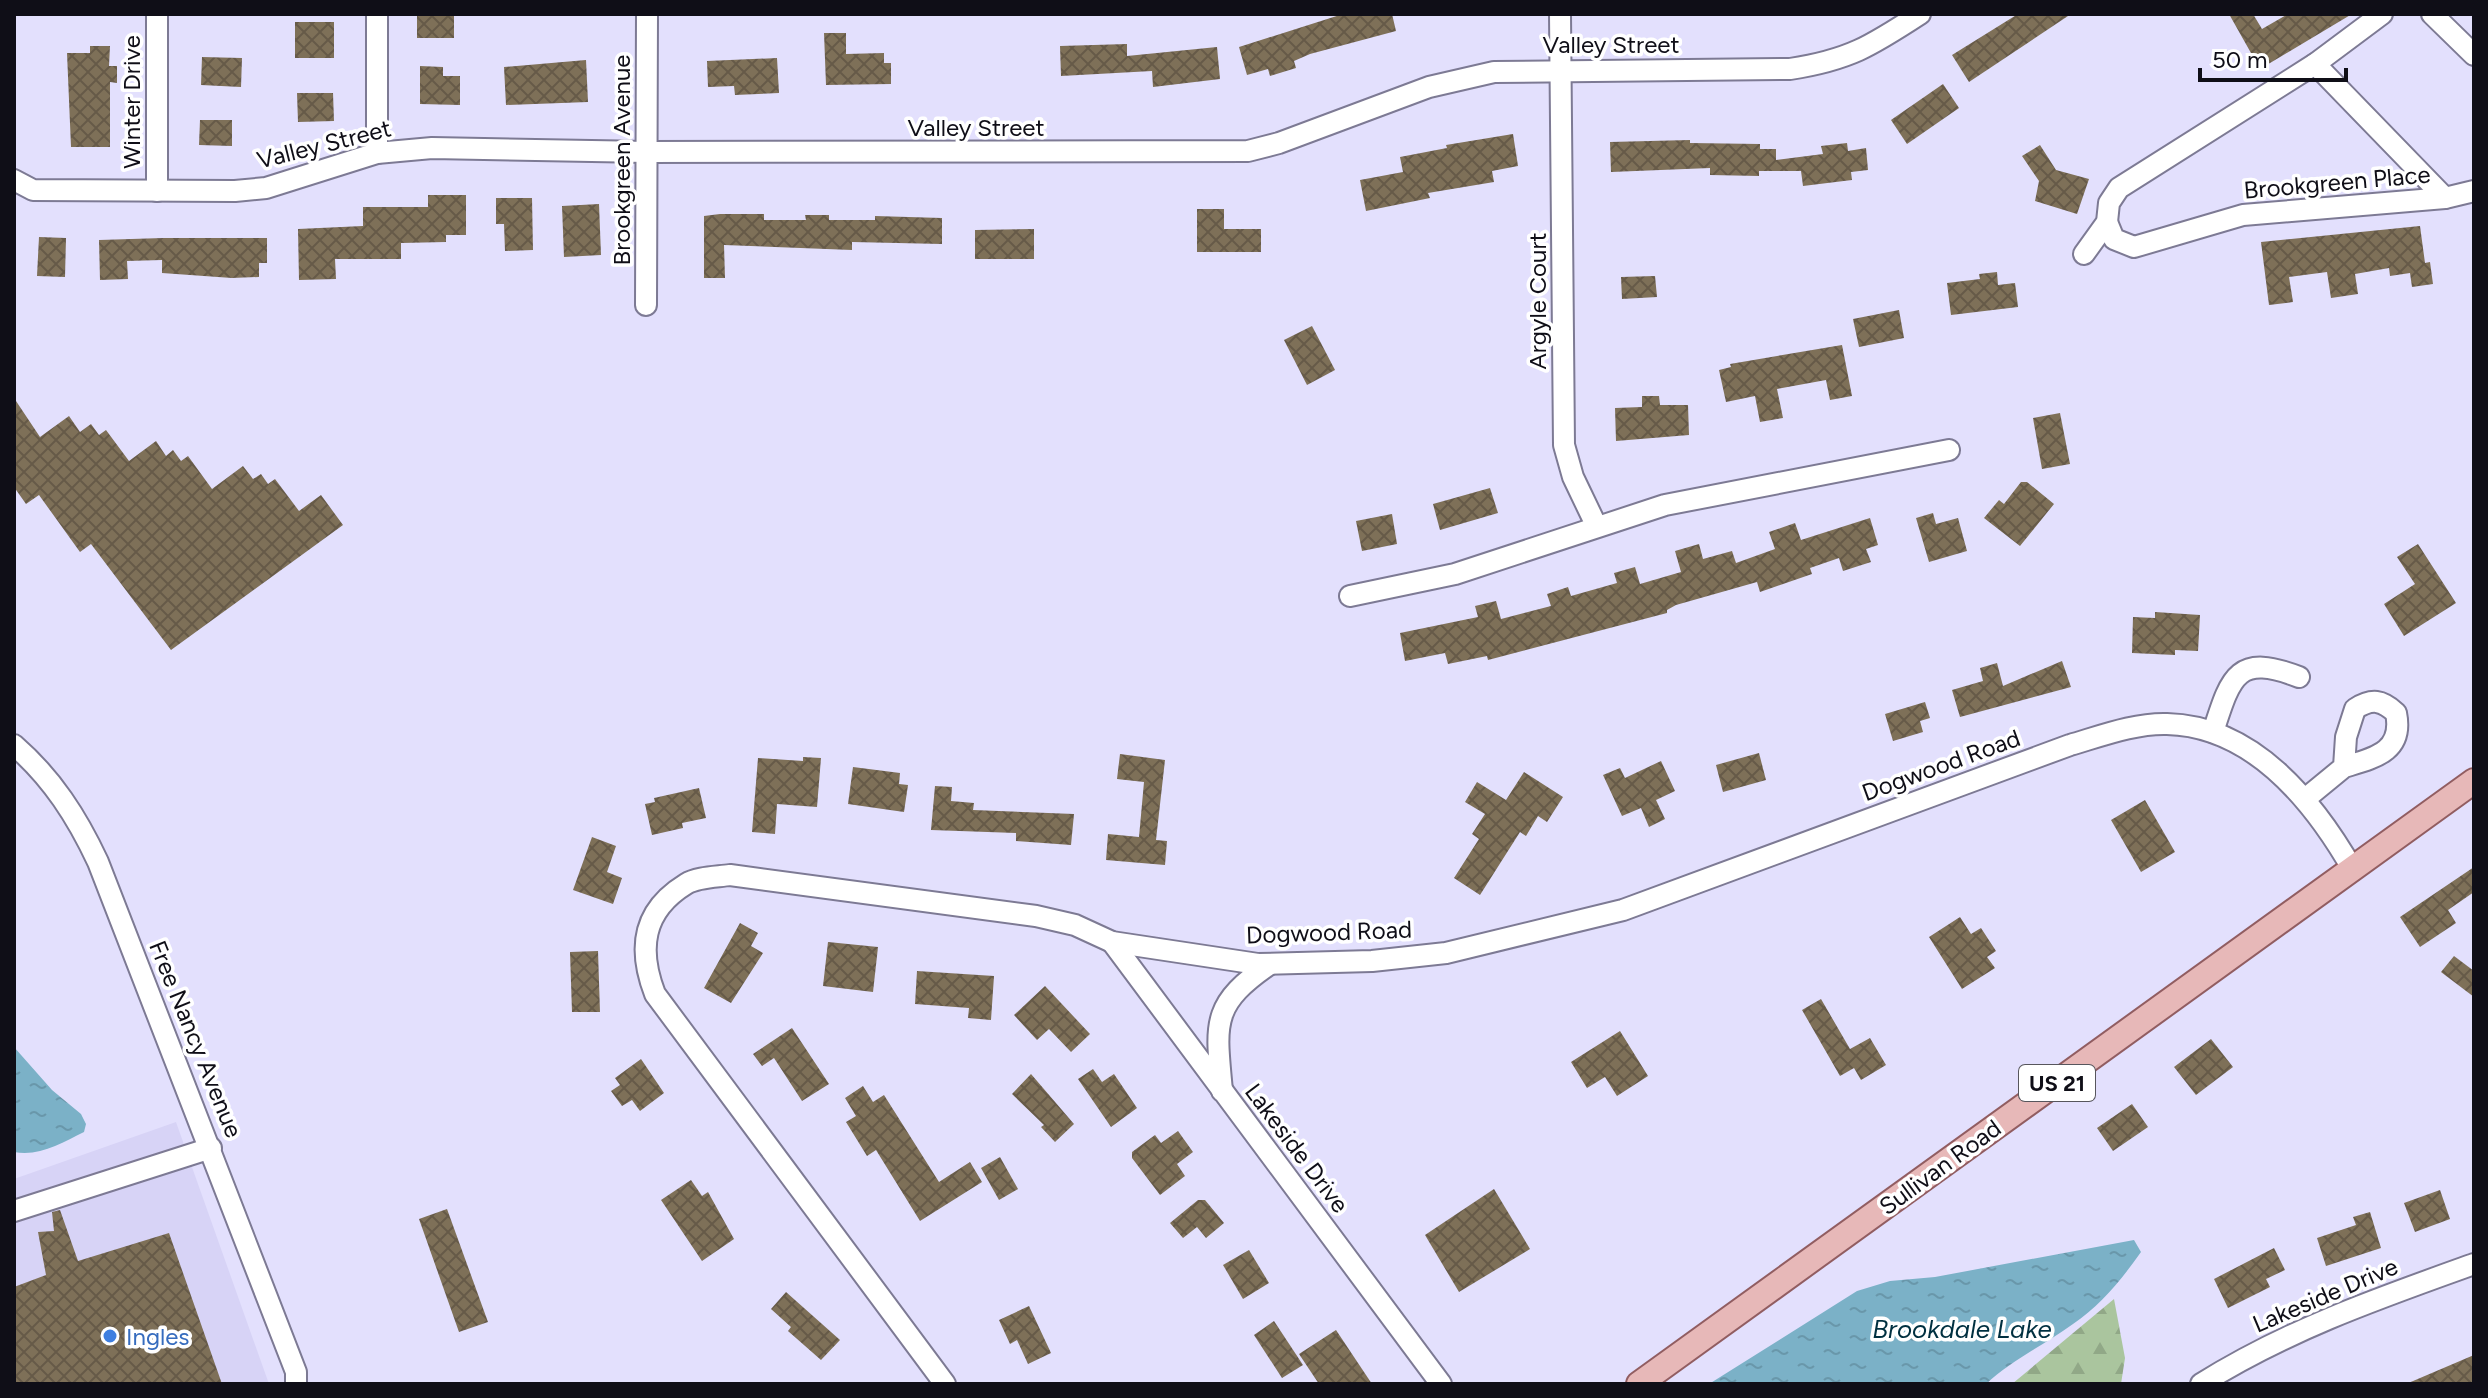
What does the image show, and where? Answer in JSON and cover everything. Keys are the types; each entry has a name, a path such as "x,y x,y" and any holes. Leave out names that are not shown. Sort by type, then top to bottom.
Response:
{"main road":[{"name":"Sullivan Road","path":"1639,1384 2474,781"}],"street":[{"name":"Winter Drive","path":"157,14 157,191"},
{"path":"377,14 377,153"},
{"name":"Brookgreen Avenue","path":"646,305 647,14"},
{"name":"Argyle Court","path":"1560,14 1564,445 1573,477 1596,525"},
{"name":"Valley Street","path":"14,180 33,190 235,191 266,188 377,153 432,148 647,152 1248,151 1279,143 1429,87 1494,72 1790,69 1834,62 1874,44 1920,14"},
{"path":"2084,254 2107,222 2109,203 2119,188 2315,64 2382,14"},
{"path":"2432,14 2474,55"},
{"name":"Brookgreen Place","path":"2315,64 2445,198"},
{"name":"Brookgreen Place","path":"2107,222 2114,239 2134,247 2243,215 2445,198 2474,191"},
{"path":"1350,596 1455,574 1596,525 1665,505 1949,450"},
{"path":"2213,732 2233,679 2257,665 2270,666 2299,677"},
{"name":"Dogwood Road","path":"945,1384 655,994 645,967 645,937 656,910 688,882 730,875 1036,916 1075,925 1112,942 1270,964 1372,961 1446,953 1623,910 2106,734 2167,724 2213,732 2255,754 2305,799 2328,826 2353,870"},
{"name":"Free Nancy Avenue","path":"14,745 49,780 78,819 211,1148 300,1380"},
{"path":"2305,799 2344,767"},
{"name":"Lakeside Drive","path":"1112,942 1441,1384"},
{"path":"1222,1091 1216,1041 1223,1009 1236,987 1270,964"},
{"path":"14,1211 211,1148"},
{"name":"Lakeside Drive","path":"2201,1384 2244,1357 2317,1321 2474,1264"}],"shaded area":[{"path":"176,1122 269,1384 14,1384 14,1179"}],"green space":[{"path":"2114,1299 2125,1358 2121,1384 2012,1384"}],"water":[{"path":"14,1047 52,1090 81,1114 86,1124 84,1132 41,1151 14,1152"},
{"name":"Brookdale Lake","path":"2134,1240 2141,1252 2101,1300 2083,1317 2006,1367 1986,1384 1709,1384 1857,1291 1890,1281 1935,1277"}],"building":[{"path":"417,14 454,14 454,38 417,38"},
{"path":"1343,14 1392,14 1396,31 1310,54 1294,61 1296,68 1270,76 1268,69 1247,75 1239,47"},
{"path":"2018,14 2071,14 1969,82 1952,55"},
{"path":"2229,14 2253,14 2262,29 2288,14 2352,14 2260,69"},
{"path":"295,22 334,22 334,58 295,58"},
{"path":"824,33 846,33 846,54 884,53 884,63 891,63 891,84 826,85"},
{"path":"1127,44 1127,56 1217,47 1220,79 1153,87 1152,71 1061,76 1060,46"},
{"path":"90,46 110,46 109,66 117,66 117,83 110,82 110,147 71,147 67,53 90,53"},
{"path":"202,57 242,58 241,87 201,85"},
{"path":"777,58 779,93 735,95 734,86 708,87 707,61"},
{"path":"586,60 588,102 506,105 504,67"},
{"path":"420,66 443,67 443,76 460,76 460,105 420,104"},
{"path":"1943,84 1959,108 1907,144 1891,120"},
{"path":"297,93 333,93 334,121 298,122"},
{"path":"200,120 232,120 232,146 199,145"},
{"path":"1513,134 1518,166 1492,171 1494,182 1428,193 1430,198 1366,211 1360,180 1403,172 1400,157 1447,148 1446,145"},
{"path":"1690,140 1690,143 1760,144 1760,149 1776,149 1776,160 1823,154 1821,146 1847,143 1848,151 1866,148 1868,170 1851,172 1852,180 1803,186 1801,171 1759,171 1759,176 1710,175 1710,168 1611,172 1610,142"},
{"path":"2040,145 2056,170 2089,179 2077,214 2035,201 2039,181 2022,156"},
{"path":"428,195 466,195 466,235 446,235 446,242 401,243 401,259 335,259 336,279 299,280 298,229 363,226 363,207 428,207"},
{"path":"496,198 532,198 533,250 505,251 504,224 496,224"},
{"path":"599,204 601,255 564,257 562,206"},
{"path":"1197,209 1224,209 1224,229 1261,229 1261,252 1197,252"},
{"path":"764,214 764,220 806,220 805,215 829,215 829,220 875,220 875,216 942,218 942,244 852,242 852,250 724,245 725,278 704,278 704,216"},
{"path":"2420,226 2425,263 2430,262 2433,284 2412,287 2410,273 2390,276 2389,268 2355,274 2358,294 2331,298 2327,272 2289,277 2293,302 2269,305 2261,242"},
{"path":"1034,229 1034,259 975,259 975,230"},
{"path":"39,237 66,238 65,277 37,276"},
{"path":"267,238 267,263 259,263 259,277 232,278 162,273 162,260 127,261 128,279 100,280 99,240"},
{"path":"1997,272 1998,285 2015,283 2018,307 1951,315 1947,283 1980,279 1979,274"},
{"path":"1655,276 1657,297 1622,299 1621,277"},
{"path":"1899,310 1904,338 1859,347 1853,319"},
{"path":"1312,326 1335,370 1307,385 1284,340"},
{"path":"1842,345 1852,396 1830,400 1826,380 1777,389 1783,418 1760,422 1755,396 1726,402 1719,370 1731,367 1730,364"},
{"path":"1642,396 1659,396 1660,405 1688,405 1689,435 1616,441 1615,408 1642,407"},
{"path":"14,398 40,437 69,416 80,432 91,424 99,435 106,430 129,461 156,441 166,456 173,450 181,461 188,456 212,489 243,466 253,479 261,474 268,484 275,479 299,511 321,495 343,525 171,650 91,544 80,552 39,495 26,504 14,487"},
{"path":"2060,413 2070,464 2042,469 2033,418"},
{"path":"2021,482 2027,482 2054,504 2020,546 1984,518 1999,500 2004,504"},
{"path":"1490,488 1498,513 1440,530 1433,504"},
{"path":"1933,513 1936,524 1958,518 1967,551 1929,562 1916,518"},
{"path":"1392,514 1397,544 1362,551 1356,521"},
{"path":"1870,518 1878,545 1866,549 1871,562 1843,571 1839,558 1810,568 1812,574 1760,592 1757,582 1676,605 1667,613 1488,660 1487,656 1448,664 1445,653 1405,661 1400,633 1478,617 1475,606 1496,601 1501,619 1551,606 1547,594 1568,587 1571,596 1617,583 1614,573 1635,567 1640,584 1681,572 1675,551 1699,544 1703,559 1732,551 1736,563 1775,549 1769,532 1795,523 1801,540"},
{"path":"2418,544 2456,603 2404,636 2384,604 2415,584 2397,557"},
{"path":"2155,612 2200,615 2198,651 2175,650 2175,655 2132,653 2133,617 2155,618"},
{"path":"2062,661 2071,687 1960,717 1952,690 1983,681 1980,668 1997,663 2003,686"},
{"path":"1925,702 1930,718 1920,721 1923,732 1893,741 1885,714"},
{"path":"1759,753 1766,780 1723,792 1716,765"},
{"path":"1120,754 1165,760 1156,840 1167,841 1165,865 1106,860 1108,834 1139,837 1144,782 1117,779"},
{"path":"803,757 821,758 817,807 777,804 775,834 752,832 758,758 803,761"},
{"path":"1661,761 1675,791 1656,800 1665,819 1649,827 1641,808 1622,816 1603,775 1620,768 1625,778"},
{"path":"853,767 900,773 899,784 908,785 904,812 848,804"},
{"path":"1524,772 1563,797 1547,822 1538,816 1526,836 1520,832 1480,895 1454,878 1479,839 1472,834 1485,814 1465,802 1477,782 1506,800"},
{"path":"935,786 952,787 951,801 974,803 973,810 1074,814 1071,845 1016,841 1016,833 931,830"},
{"path":"699,788 706,818 682,823 683,828 652,835 645,804 655,802 654,798"},
{"path":"2145,800 2175,852 2141,872 2111,820"},
{"path":"592,837 616,846 607,872 622,878 613,904 573,890"},
{"path":"2474,867 2474,892 2448,910 2456,923 2420,947 2400,917"},
{"path":"1960,917 1971,934 1981,928 1996,951 1987,957 1995,968 1962,989 1929,937"},
{"path":"740,923 758,933 751,946 763,953 731,1003 704,988"},
{"path":"828,942 878,947 873,992 823,986"},
{"path":"598,951 600,1012 572,1012 570,952"},
{"path":"2454,956 2474,971 2474,997 2441,972"},
{"path":"917,971 994,976 991,1020 968,1018 969,1008 915,1004"},
{"path":"1045,986 1090,1034 1071,1052 1049,1029 1037,1040 1014,1015"},
{"path":"1821,999 1850,1049 1870,1038 1886,1065 1861,1080 1854,1068 1840,1076 1802,1010"},
{"path":"792,1028 829,1084 802,1101 774,1058 762,1066 753,1054"},
{"path":"1620,1031 1648,1076 1617,1096 1605,1077 1587,1088 1571,1062"},
{"path":"2211,1039 2233,1067 2196,1095 2174,1067"},
{"path":"641,1059 664,1093 640,1111 632,1100 622,1106 611,1091 620,1085 615,1078"},
{"path":"1093,1069 1102,1082 1114,1074 1137,1108 1111,1127 1078,1079"},
{"path":"1031,1074 1074,1124 1055,1142 1041,1127 1044,1125 1012,1094"},
{"path":"863,1086 873,1102 884,1095 939,1182 970,1162 982,1182 920,1221 876,1150 867,1156 846,1122 856,1116 845,1098"},
{"path":"2132,1104 2148,1127 2113,1151 2097,1128"},
{"path":"1178,1131 1193,1152 1177,1164 1185,1176 1160,1195 1132,1158 1132,1152 1155,1135 1161,1143"},
{"path":"1000,1157 1018,1189 999,1200 981,1168"},
{"path":"691,1180 702,1196 708,1192 734,1239 702,1261 661,1200"},
{"path":"1494,1189 1530,1249 1459,1292 1425,1235"},
{"path":"2440,1190 2450,1219 2415,1232 2404,1203"},
{"path":"1198,1200 1205,1200 1224,1223 1206,1238 1197,1227 1183,1238 1170,1223"},
{"path":"447,1209 488,1322 459,1332 419,1219"},
{"name":"Ingles","path":"60,1210 78,1261 169,1233 222,1384 14,1384 14,1287 46,1275 38,1232 54,1231 52,1212"},
{"path":"2370,1212 2381,1248 2326,1266 2317,1238 2356,1225 2353,1217"},
{"path":"2274,1248 2285,1270 2266,1279 2270,1287 2228,1308 2214,1279"},
{"path":"1249,1250 1269,1283 1243,1299 1223,1265"},
{"path":"786,1292 840,1340 821,1360 788,1331 791,1327 771,1309"},
{"path":"1029,1306 1051,1353 1028,1364 1017,1340 1010,1344 999,1320"},
{"path":"1274,1321 1303,1365 1282,1378 1254,1335"},
{"path":"1336,1330 1372,1384 1319,1384 1299,1354"},
{"path":"2474,1355 2474,1384 2406,1384"}],"place":[{"name":"Ingles","path":"110,1336"}]}
